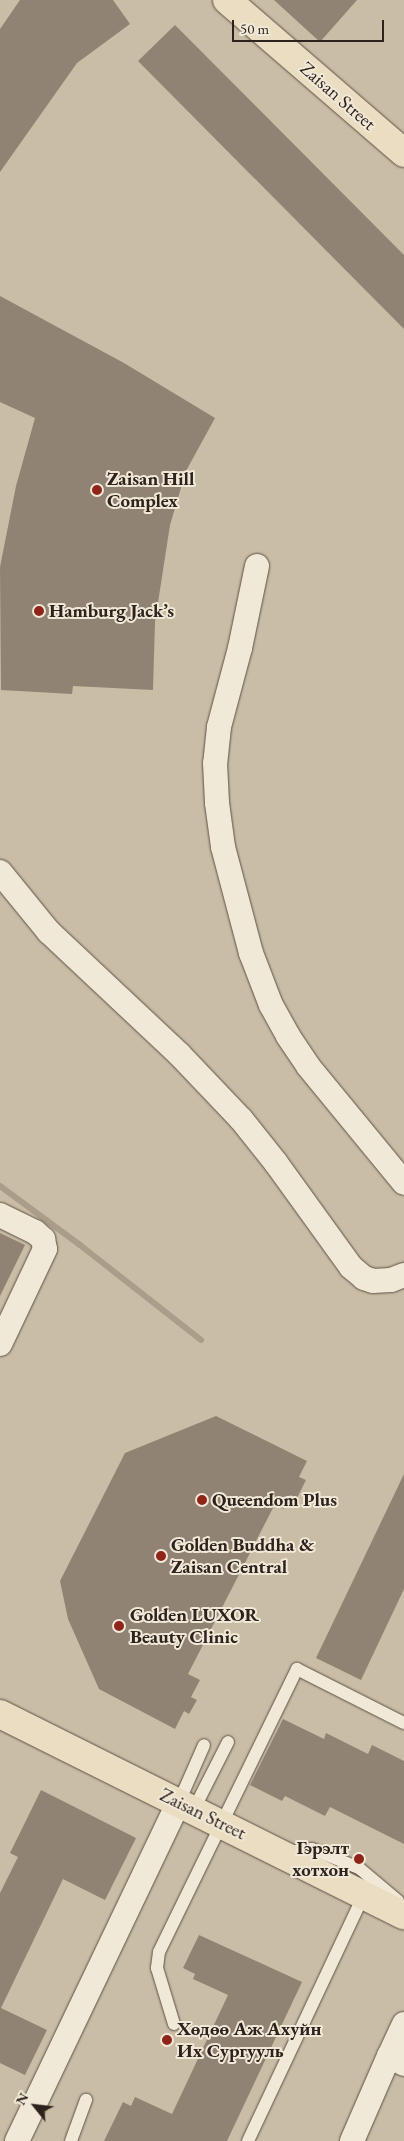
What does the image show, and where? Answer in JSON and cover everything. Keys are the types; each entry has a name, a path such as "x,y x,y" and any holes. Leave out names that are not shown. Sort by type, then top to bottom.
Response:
{"main road":[{"name":"Zaisan Street","path":"227,0 404,153"},
{"name":"Zaisan Street","path":"2,1719 186,1805 404,1915"}],"street":[{"path":"257,566 240,648 219,727 215,771 223,847 251,954 271,1005 288,1036 308,1066 404,1183"},
{"path":"0,872 49,932 179,1054 240,1119 276,1163 351,1267 364,1278 373,1281 391,1280 404,1275"},
{"path":"0,1215 35,1232 43,1239 45,1249 0,1344"},
{"path":"17,2141 186,1805"},
{"path":"352,2141 396,2060 404,2024"}],"lane":[{"path":"174,2024 157,1968 159,1952 220,1822 297,1669 404,1723"},
{"path":"186,1805 228,1742"},
{"path":"186,1805 204,1745"},
{"path":"282,1853 300,1849 312,1849 359,1868 404,1906"},
{"path":"248,2141 364,1895"},
{"path":"71,2141 86,2100"}],"shaded area":[{"path":"0,0 404,0 404,2141 0,2141"}],"building":[{"path":"20,0 113,0 130,24 77,63 0,172 0,29"},
{"path":"274,0 357,0 320,42"},
{"path":"175,25 404,255 404,329 138,61"},
{"name":"Zaisan Hill Complex","path":"0,296 124,363 215,418 186,471 170,525 155,622 153,690 73,686 72,694 1,690 0,567 16,486 35,418 0,402"},
{"path":"0,1233 25,1245 0,1296"},
{"name":"Golden Buddha & Zaisan Central","path":"216,1416 307,1461 299,1477 306,1480 297,1498 290,1495 284,1509 275,1504 188,1674 200,1680 191,1697 197,1700 189,1714 184,1711 175,1729 99,1689 68,1619 60,1581 125,1453"},
{"path":"404,1474 404,1589 361,1680 316,1658"},
{"path":"283,1719 324,1739 326,1733 368,1754 372,1745 404,1761 404,1844 330,1807 325,1816 285,1796 282,1801 250,1785"},
{"path":"41,1790 136,1838 105,1900 63,1879 1,2008 47,2030 25,2075 0,2063 0,1893 18,1857 10,1853"},
{"path":"199,1935 302,1982 227,2141 104,2141 123,2102 131,2106 135,2097 172,2114 228,1995 193,1979 195,1974 183,1968"}],"waterway":[{"path":"0,1186 80,1245 201,1340"}],"place":[{"name":"Zaisan Hill Complex","path":"97,490"},
{"name":"Hamburg Jack’s","path":"39,611"},
{"name":"Queendom Plus","path":"202,1500"},
{"name":"Golden Buddha & Zaisan Central","path":"161,1556"},
{"name":"Golden LUXOR Beauty Clinic","path":"119,1626"},
{"name":"Гэрэлт хотхон","path":"359,1859"},
{"name":"Хөдөө Аж Ахуйн Их Сургууль","path":"167,2040"}]}
